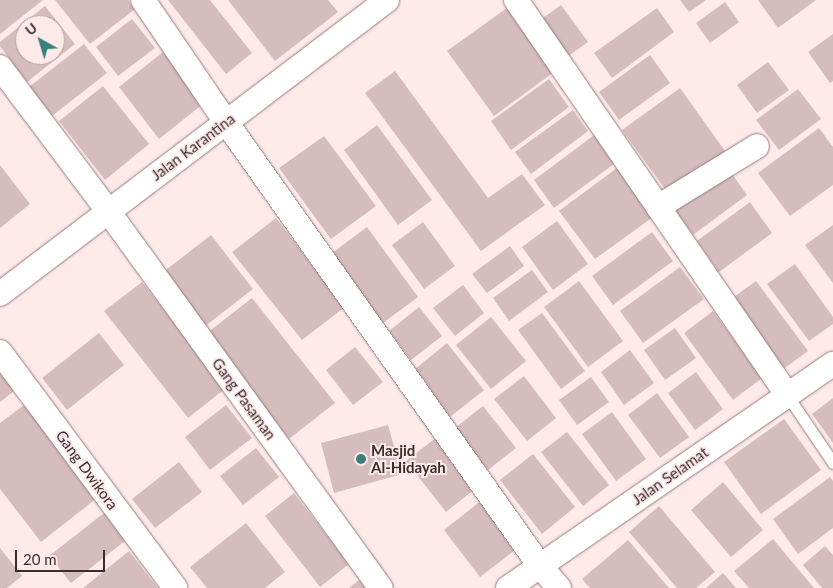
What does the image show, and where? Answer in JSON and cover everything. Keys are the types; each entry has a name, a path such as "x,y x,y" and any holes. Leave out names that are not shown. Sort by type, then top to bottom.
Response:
{"street":[{"path":"143,0 226,122 540,566 559,588"},
{"name":"Jalan Karantina","path":"0,294 387,0"},
{"path":"516,0 787,395"},
{"name":"Gang Pasaman","path":"0,67 108,211 381,588"},
{"path":"658,207 757,146"},
{"name":"Gang Dwikora","path":"0,352 175,588"},
{"name":"Jalan Selamat","path":"508,588 833,364"}],"lane":[{"path":"787,395 833,463"}],"building":[{"path":"0,0 43,0 24,15 15,15 15,22 0,34"},
{"path":"55,0 128,0 135,9 90,44"},
{"path":"168,0 210,0 252,53 226,74"},
{"path":"228,0 328,0 338,12 275,61"},
{"path":"680,0 706,0 689,12"},
{"path":"758,0 816,0 778,28"},
{"path":"725,2 739,22 710,43 696,23"},
{"path":"561,5 588,42 567,57 540,20"},
{"path":"45,6 52,15 34,15"},
{"path":"507,8 554,72 494,116 447,51"},
{"path":"657,8 674,32 612,78 594,53"},
{"path":"132,19 155,48 118,76 96,47"},
{"path":"15,30 15,65 48,65 27,82 0,46 0,42"},
{"path":"65,31 75,44 65,52"},
{"path":"833,34 833,81 830,83 808,52"},
{"path":"84,44 107,73 52,116 29,87 57,65 65,65 65,59"},
{"path":"163,52 203,104 159,139 119,87"},
{"path":"650,55 670,83 619,120 599,92"},
{"path":"768,62 789,90 757,113 737,85"},
{"path":"395,71 488,198 522,174 545,205 481,251 365,93"},
{"path":"549,79 569,107 511,150 491,121"},
{"path":"103,86 149,144 105,180 59,121"},
{"path":"680,88 725,151 668,193 622,130"},
{"path":"798,89 821,119 779,150 756,120"},
{"path":"573,110 588,131 531,174 515,152"},
{"path":"377,125 432,200 398,225 344,150"},
{"path":"819,128 833,147 833,185 790,216 758,173"},
{"path":"597,133 618,161 554,208 534,180"},
{"path":"324,136 376,206 331,239 279,168"},
{"path":"0,165 30,204 0,228"},
{"path":"617,168 653,217 595,259 559,211"},
{"path":"730,171 747,195 693,235 676,211"},
{"path":"750,202 772,233 719,272 697,241"},
{"path":"276,218 345,307 302,340 232,252"},
{"path":"557,221 588,264 553,290 522,247"},
{"path":"423,222 455,266 424,289 392,245"},
{"path":"833,225 833,283 805,245"},
{"path":"367,227 418,297 383,323 332,253"},
{"path":"652,232 673,261 613,305 592,276"},
{"path":"211,235 253,289 204,327 162,273"},
{"path":"510,246 524,266 487,293 472,274"},
{"path":"795,264 833,317 833,324 809,341 767,284"},
{"path":"680,267 704,299 643,343 620,311"},
{"path":"532,270 548,292 509,321 493,298"},
{"path":"579,281 623,341 588,367 544,307"},
{"path":"756,281 808,351 782,370 731,299"},
{"path":"142,282 226,388 188,418 104,311"},
{"path":"463,285 484,313 455,336 433,308"},
{"path":"252,298 335,403 289,439 207,333"},
{"path":"419,307 442,336 411,360 389,331"},
{"path":"713,311 762,378 733,400 684,333"},
{"path":"542,313 585,371 561,389 518,330"},
{"path":"491,317 526,361 491,389 456,345"},
{"path":"675,328 696,358 665,380 644,350"},
{"path":"99,333 124,365 67,410 42,378"},
{"path":"447,343 484,390 450,417 414,370"},
{"path":"355,347 383,382 353,405 326,370"},
{"path":"630,350 654,383 624,405 601,372"},
{"path":"696,372 723,409 695,430 668,393"},
{"path":"0,373 14,391 0,402"},
{"path":"524,376 556,418 527,441 494,399"},
{"path":"591,377 609,402 577,425 559,400"},
{"path":"657,393 689,437 660,458 628,415"},
{"path":"833,398 833,443 812,414"},
{"path":"24,405 97,498 41,542 0,489 0,423"},
{"path":"226,405 252,438 210,470 185,437"},
{"path":"483,406 516,448 488,470 455,428"},
{"path":"612,412 646,459 616,481 582,434"},
{"path":"784,419 821,470 761,514 724,462"},
{"name":"Masjid Al-Hidayah","path":"388,425 402,474 334,493 321,443"},
{"path":"567,432 609,485 583,506 541,452"},
{"path":"437,437 476,488 446,512 406,461"},
{"path":"256,448 279,477 243,505 220,476"},
{"path":"533,454 575,507 542,534 500,480"},
{"path":"179,462 202,492 155,528 132,499"},
{"path":"830,477 833,481 833,528 798,554 773,519"},
{"path":"723,482 763,530 731,557 691,510"},
{"path":"294,493 349,564 320,587 265,516"},
{"path":"482,500 519,547 480,577 444,530"},
{"path":"659,506 715,572 696,588 677,588 629,532"},
{"path":"104,513 125,541 71,583 49,556"},
{"path":"246,523 285,572 265,588 207,588 190,567"},
{"path":"773,539 814,588 749,588 734,571"},
{"path":"628,540 669,588 590,588 582,579"},
{"path":"825,546 833,555 833,588 822,588 803,565"},
{"path":"0,548 22,576 7,588 0,588"},
{"path":"129,551 158,588 83,588"},
{"path":"723,573 736,588 706,588"},
{"path":"359,580 365,588 349,588"}],"place":[{"name":"Masjid Al-Hidayah","path":"361,459"}]}
